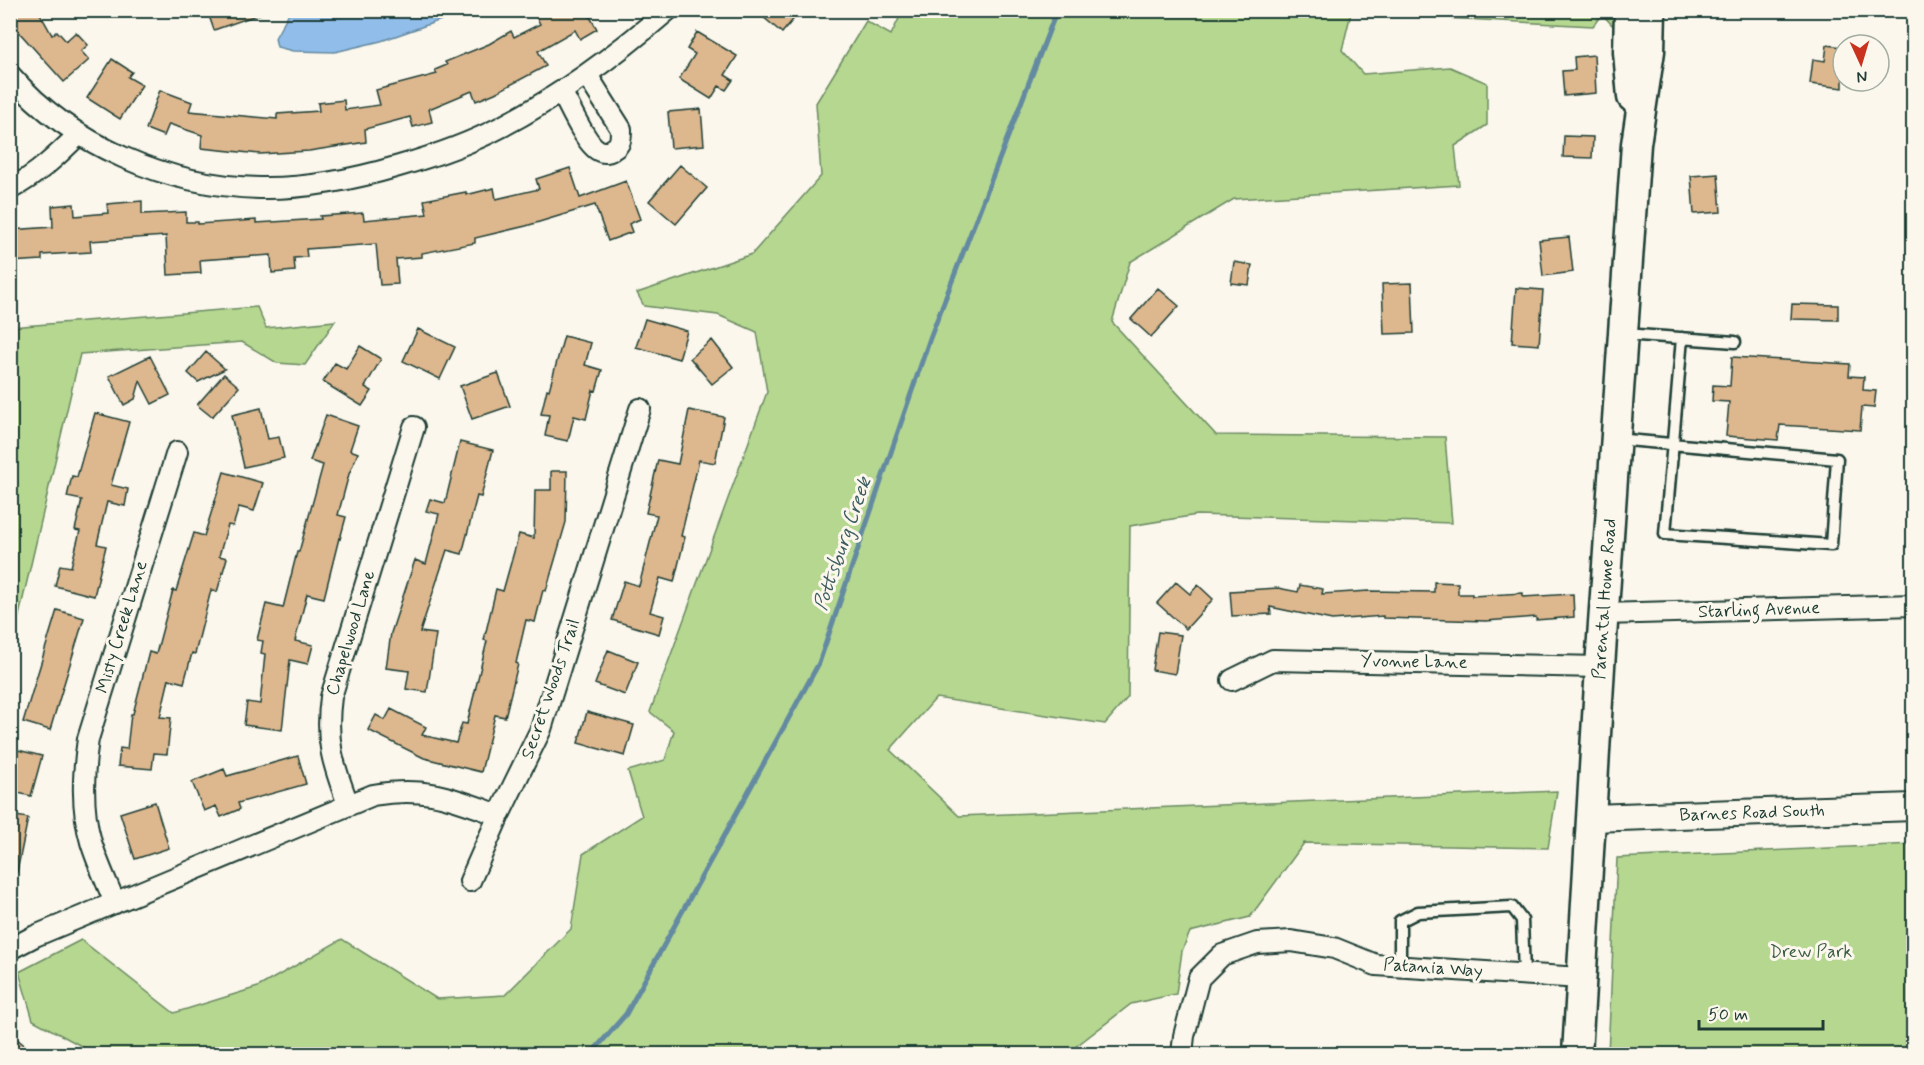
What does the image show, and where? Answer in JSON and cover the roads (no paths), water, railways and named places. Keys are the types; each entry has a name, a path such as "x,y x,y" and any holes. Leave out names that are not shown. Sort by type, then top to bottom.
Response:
{"main road":[{"name":"Parental Home Road","path":"1629,10 1628,52 1636,144"},
{"name":"Parental Home Road","path":"1576,1054 1636,144 1650,51 1651,10"}],"street":[{"path":"10,75 46,110 79,134 127,159 165,173 231,186 262,188 298,186 383,171 461,146 500,128 562,93 669,10"},
{"path":"562,93 591,144 600,151 609,152 618,147 621,129 587,75"},
{"path":"10,189 29,179 60,154 79,134"},
{"name":"Secret Woods Trail","path":"470,881 541,729 640,409"},
{"name":"Chapelwood Lane","path":"348,804 330,746 328,716 331,698 414,427"},
{"name":"Misty Creek Lane","path":"115,903 92,843 85,805 83,784 88,739 177,452"},
{"name":"Starling Avenue","path":"1604,614 1914,605"},
{"name":"Yvonne Lane","path":"1232,680 1273,660 1600,667"},
{"path":"10,949 35,936 373,795 411,791 440,794 499,815"},
{"name":"Barnes Road South","path":"1591,818 1914,807"},
{"name":"Patania Way","path":"1182,1054 1184,1036 1199,978 1222,955 1257,943 1291,941 1334,948 1376,965 1581,978"}],"lane":[{"path":"1623,334 1735,342"},
{"path":"1615,439 1672,444 1837,459 1832,546 1665,534 1672,444 1682,338"},
{"path":"1400,966 1400,921 1418,912 1512,906 1522,920 1524,974"}],"water":[{"path":"290,11 467,11 381,41 335,52 293,51 277,47 275,38"}],"waterway":[{"name":"Pottsburg Creek","path":"591,1054 626,1014 819,663 930,338 1057,10"}],"park label":[{"name":"Drew Park","path":"1811,952"}]}
